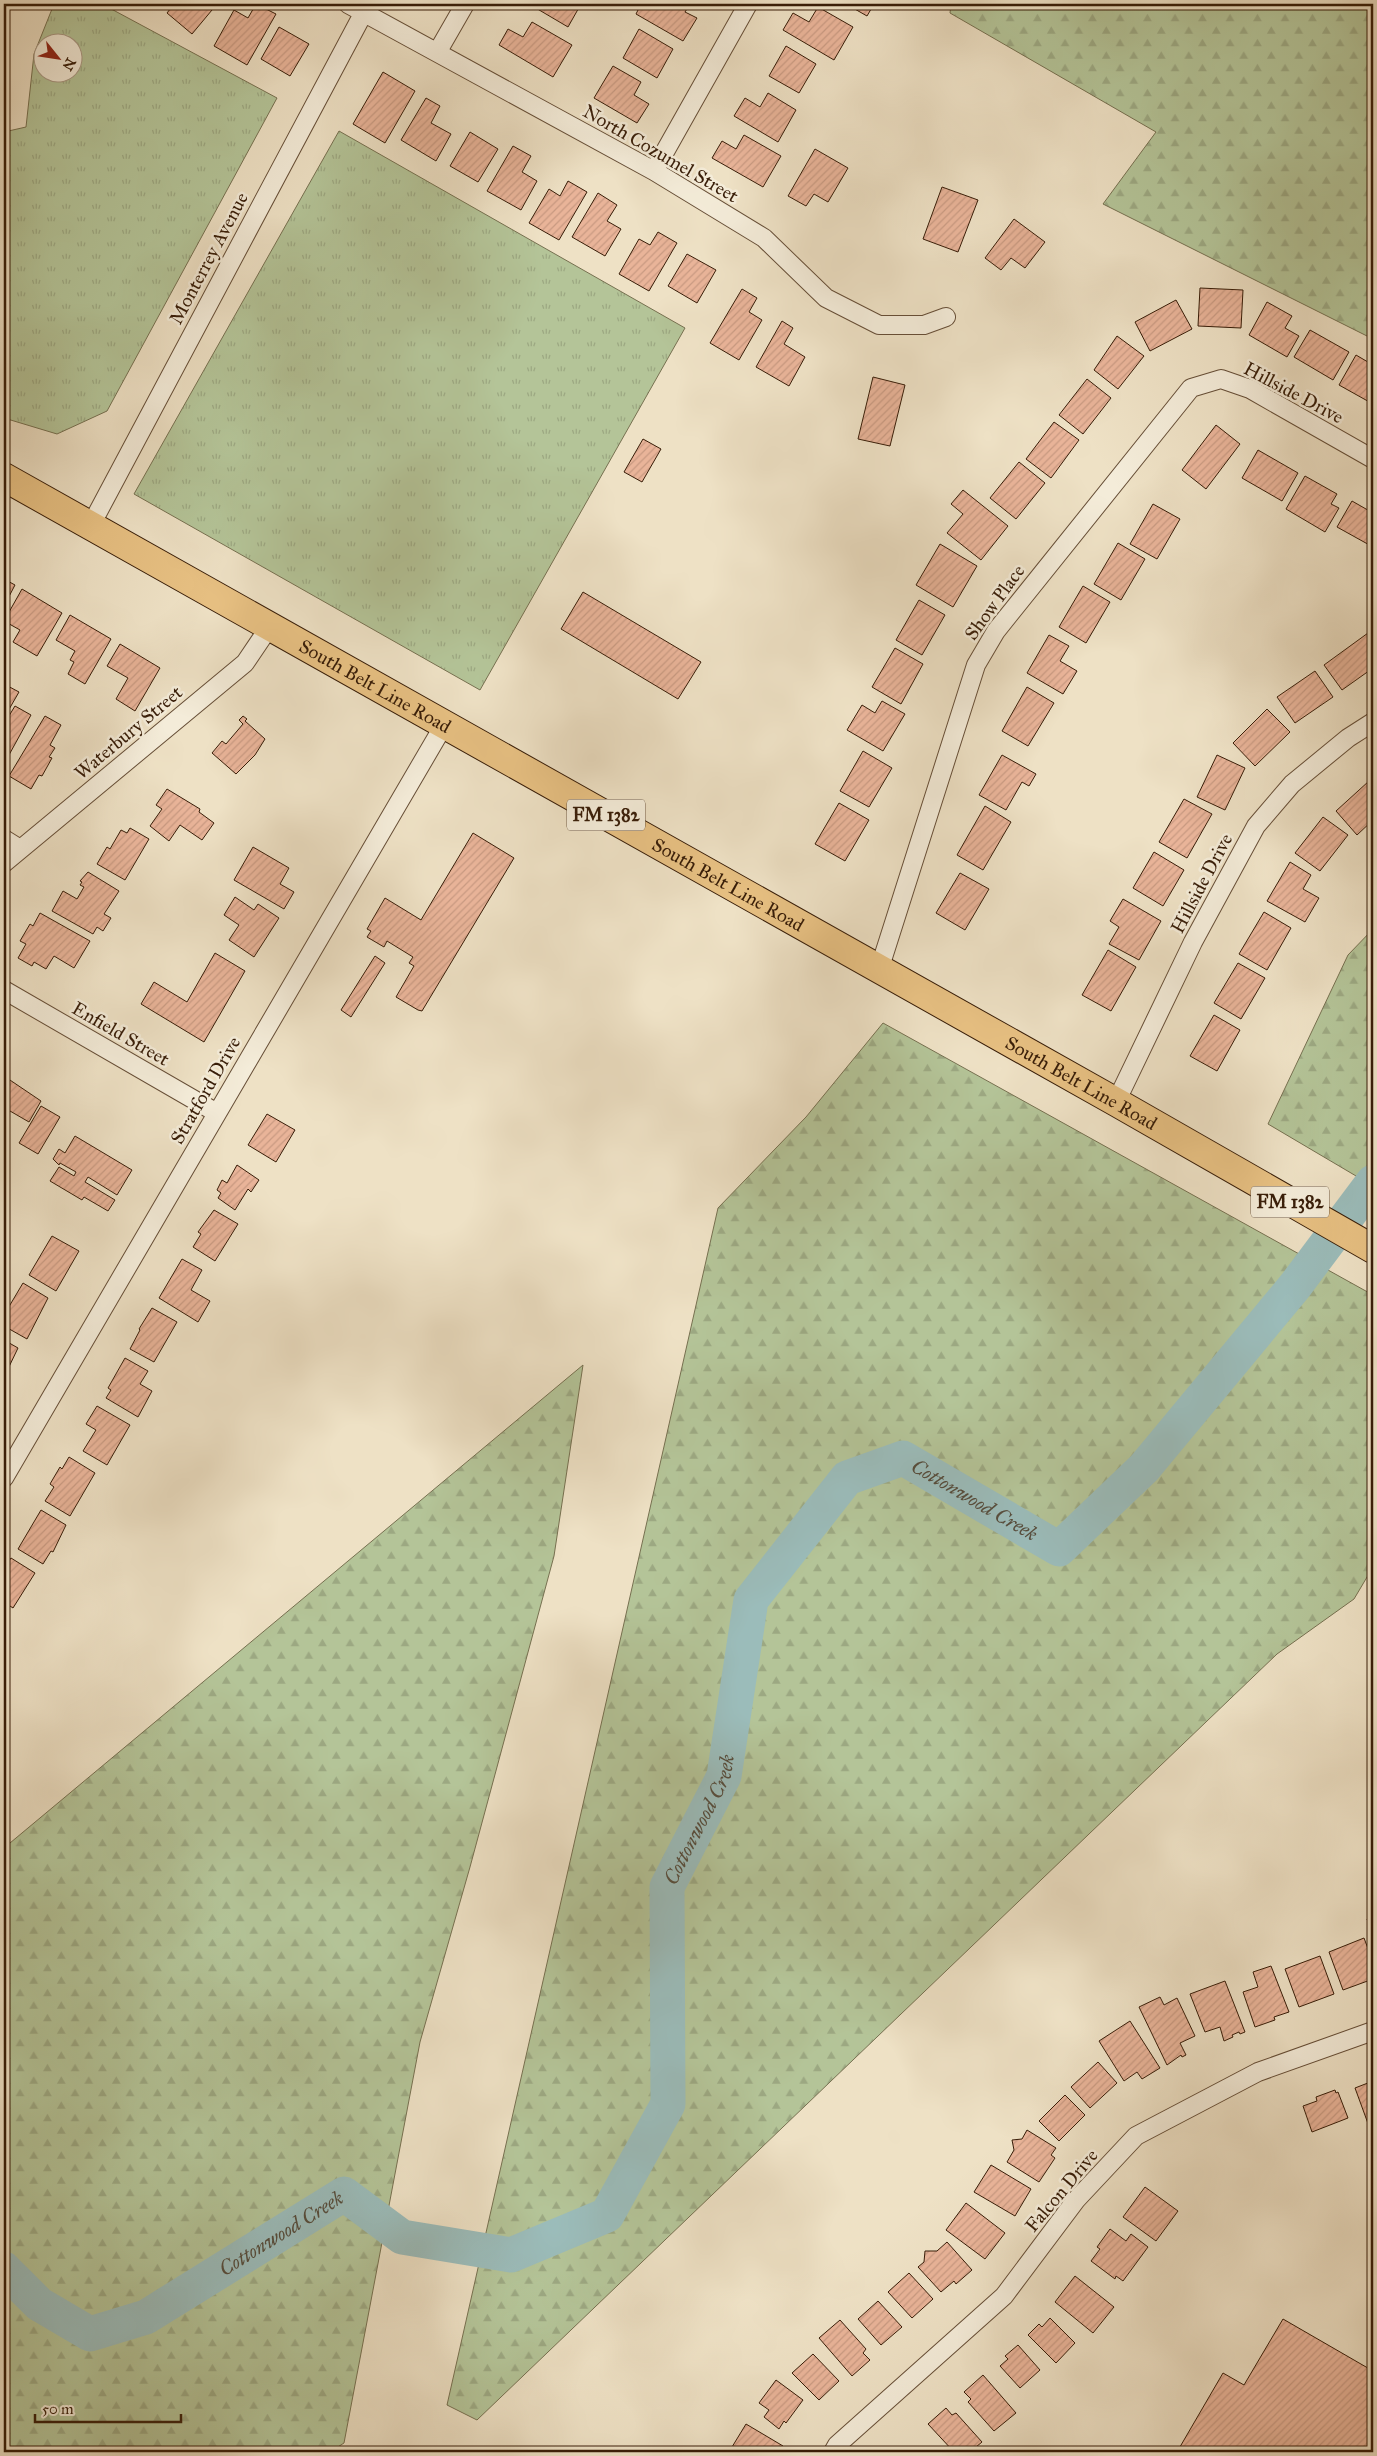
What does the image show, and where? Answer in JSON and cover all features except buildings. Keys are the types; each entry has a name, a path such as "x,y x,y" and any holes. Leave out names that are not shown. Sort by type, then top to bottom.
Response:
{"main road":[{"name":"South Belt Line Road","path":"4,477 1116,1102 1373,1249"}],"street":[{"name":"North Cozumel Street","path":"348,4 438,51 654,171 764,238 826,298 879,325 924,326 946,317"},
{"path":"438,51 464,4"},
{"path":"654,171 748,4"},
{"name":"Monterrey Avenue","path":"90,525 364,12"},
{"name":"Hillside Drive","path":"1221,379 1250,389 1373,459"},
{"name":"Show Place","path":"879,970 976,665 992,638 1084,518 1191,388 1221,379"},
{"name":"Waterbury Street","path":"4,863 245,663 270,626"},
{"name":"Hillside Drive","path":"1116,1102 1193,942 1256,826 1292,784 1348,738 1373,722"},
{"name":"Stratford Drive","path":"4,1478 444,725"},
{"path":"4,839 20,849"},
{"name":"Enfield Street","path":"4,990 216,1113"},
{"name":"Falcon Drive","path":"833,2452 838,2445 1004,2296 1076,2200 1136,2136 1258,2072 1373,2031"}],"green space":[{"path":"54,4 102,4 277,98 107,411 57,434 4,418 4,132 26,127 32,72 32,82 82,82 82,32 43,32"},
{"path":"951,4 1373,4 1373,339 1103,204 1156,132 950,13"},
{"path":"339,131 685,328 480,690 134,494"},
{"path":"1373,929 1373,1186 1268,1124 1348,955"},
{"path":"883,1023 1373,1295 1373,1567 1354,1599 1277,1654 477,2420 447,2405 718,1208 806,1117"},
{"path":"583,1365 554,1556 470,1867 420,2042 344,2443 330,2452 4,2452 4,1848"}],"waterway":[{"name":"Cottonwood Creek","path":"4,2269 39,2304 90,2334 146,2317 344,2194 402,2237 511,2255 607,2215 668,2104 667,1887 724,1776 751,1600 847,1478 903,1458 1059,1549 1144,1468 1295,1286 1373,1182"}]}
